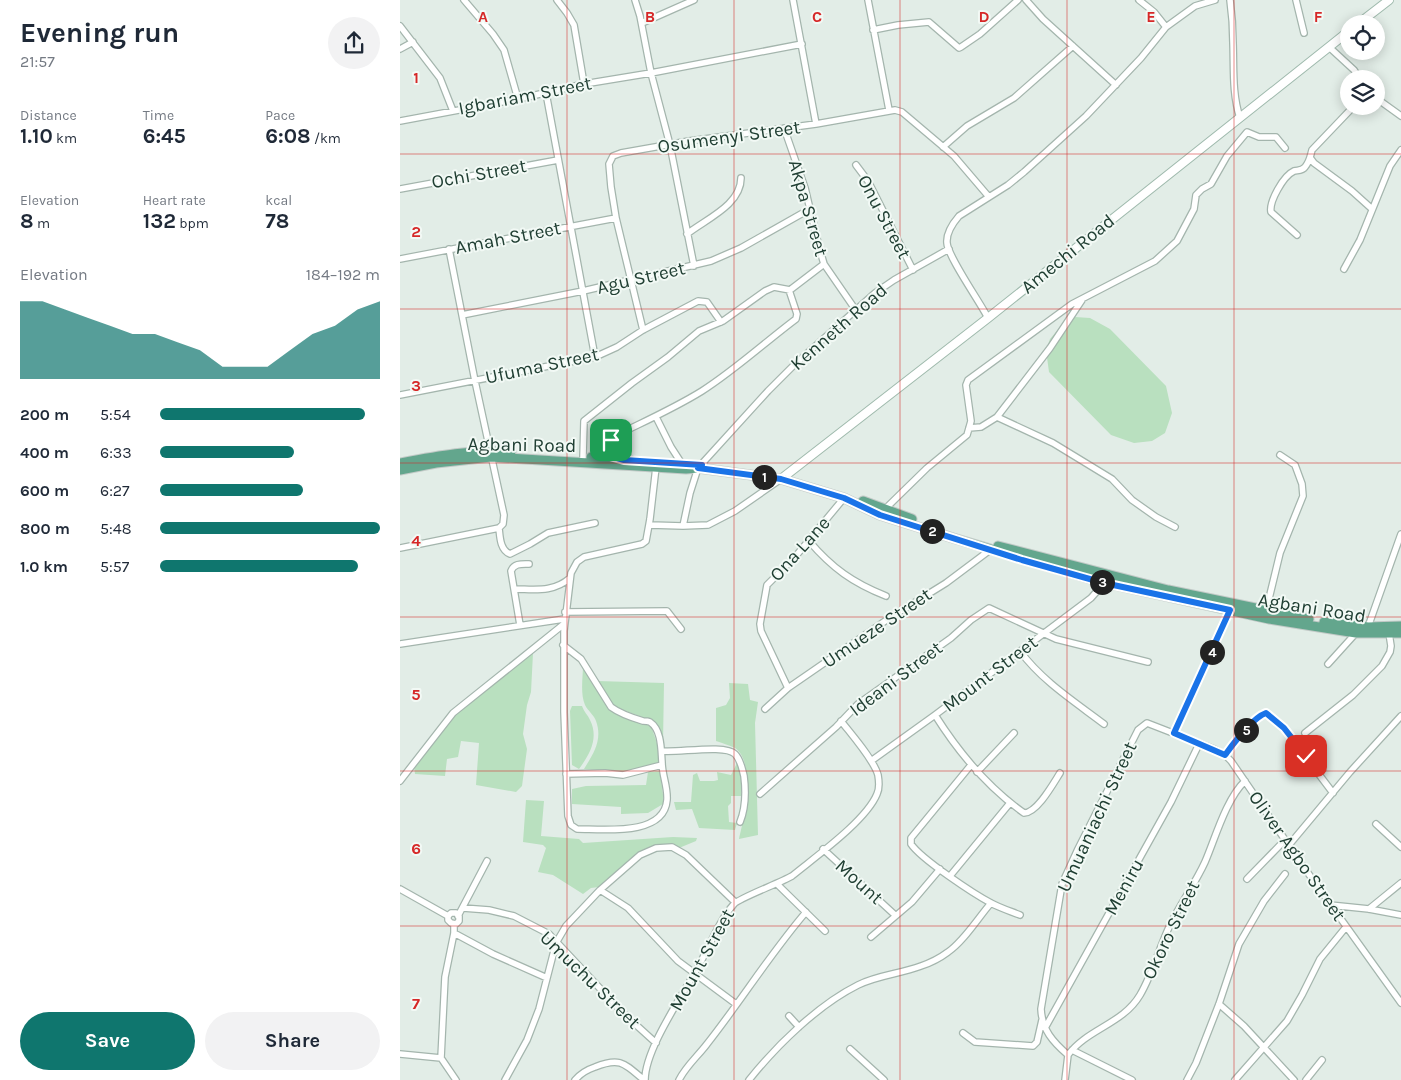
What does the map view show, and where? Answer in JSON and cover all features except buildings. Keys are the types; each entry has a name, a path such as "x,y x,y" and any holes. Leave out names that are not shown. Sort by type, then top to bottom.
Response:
{"main road":[{"path":"1370,15 1389,0"},
{"name":"Amechi Road","path":"784,477 988,318 1340,38"},
{"name":"Agbani Road","path":"400,463 452,454 490,454 598,458 610,456 624,460 700,467"},
{"name":"Agbani Road","path":"400,470 490,454 656,467 751,470 784,477 882,512 1108,579"},
{"name":"Agbani Road","path":"784,477 990,550 1231,607 1269,619 1356,633 1401,633"},
{"name":"Agbani Road","path":"1231,607 1368,627 1401,626"}],"street":[{"path":"464,0 504,50 518,99"},
{"path":"556,0 574,25 584,84"},
{"path":"635,0 642,23 651,73 670,145 694,266"},
{"path":"642,23 694,0"},
{"path":"793,0 816,124"},
{"path":"868,0 889,110 902,112 943,147 967,170 989,197"},
{"path":"873,30 929,22 933,23 958,48 980,34 1018,0"},
{"path":"1026,0 1039,16 1116,85"},
{"path":"1140,0 1154,12 1166,27"},
{"path":"988,318 947,246 947,237 954,222 959,216 1024,172 1086,116 1141,58 1166,27 1195,6 1215,0"},
{"path":"1230,0 1233,44 1232,68 1236,107 1240,118"},
{"path":"1296,0 1304,33"},
{"path":"400,26 440,78 453,110"},
{"path":"400,49 413,42"},
{"name":"Igbariam Street","path":"400,121 518,99 584,84 802,44"},
{"path":"943,147 967,126 1014,98 1073,46"},
{"path":"1329,47 1354,70"},
{"path":"546,92 595,357"},
{"path":"1385,104 1401,116"},
{"name":"Osumenyi Street","path":"643,330 616,218 609,169 610,160 613,156 670,145 816,124 889,110"},
{"path":"1297,235 1273,215 1270,207 1286,178 1293,172 1302,170 1311,158 1312,150 1345,115"},
{"name":"Akpa Street","path":"784,128 805,188 824,264 854,310"},
{"path":"882,512 927,468 962,440 970,428 966,385 968,380 1072,304 1155,261 1177,242 1194,208 1196,195 1211,184 1228,156 1247,132 1259,138 1276,138 1284,148"},
{"path":"1344,269 1360,240 1390,166 1401,150"},
{"path":"1311,158 1314,163 1352,191 1372,209"},
{"name":"Ochi Street","path":"400,189 558,160"},
{"name":"Onu Street","path":"856,165 866,178 913,270"},
{"path":"687,234 734,200 741,186 741,178"},
{"name":"Agu Street","path":"462,315 583,291 711,261 740,248 810,209"},
{"name":"Amah Street","path":"400,259 616,218"},
{"path":"400,548 499,528 503,524 504,515 449,249"},
{"name":"Kenneth Road","path":"700,467 768,391 854,310 881,288 949,249"},
{"path":"583,456 583,429 586,420 632,383 668,357 699,331 721,322 765,291 774,287 789,290 824,264"},
{"path":"610,456 613,437 656,417 714,383 796,319 797,314 789,290"},
{"path":"970,428 981,427 998,417 1050,348 1083,298"},
{"name":"Ufuma Street","path":"400,395 595,357 617,347 688,304 699,300 709,305 721,322"},
{"path":"656,417 682,464"},
{"path":"998,417 1054,443 1112,479 1132,500 1156,517 1175,527"},
{"path":"1266,611 1280,552 1303,496 1302,484 1295,465 1280,455"},
{"path":"563,645 582,659 611,707 619,712 651,723 656,729 662,750 662,765 668,791 666,810 653,822 630,830 577,829 571,825 568,816 566,774 563,645 570,578 575,565 584,557 644,543 647,540 656,467"},
{"path":"683,526 690,493 700,467"},
{"path":"650,525 708,525 735,511 784,477"},
{"name":"Ona Lane","path":"788,688 762,636 760,624 767,585 789,564 844,498"},
{"path":"499,528 502,548 506,553 510,554 548,533 596,523"},
{"path":"1368,627 1401,534"},
{"path":"809,541 837,570 848,578 886,596"},
{"name":"Umueze Street","path":"766,709 788,688 888,619 946,583 990,550"},
{"path":"520,625 511,569 517,565 529,564"},
{"path":"514,589 548,589 561,585 570,578"},
{"name":"Mount Street","path":"870,761 1045,633 1090,598 1108,579"},
{"path":"1174,733 1231,607"},
{"name":"Ideani Street","path":"760,794 858,704 951,638 987,609 997,611 1045,633"},
{"path":"565,612 667,611 681,629"},
{"path":"400,644 520,625 564,622"},
{"path":"400,781 453,713 564,622"},
{"path":"1045,633 1056,639 1073,644 1148,662"},
{"path":"1328,664 1356,633"},
{"path":"1305,732 1353,695 1382,666 1390,652 1389,633"},
{"path":"1020,651 1036,670 1104,724"},
{"path":"1225,755 1244,731 1262,714 1267,713 1284,728 1333,793"},
{"path":"934,715 977,772 1010,803 1024,813 1029,813 1043,798 1060,773"},
{"path":"1247,880 1287,842 1401,716"},
{"name":"Mount Street","path":"644,1080 656,1043 714,936 735,902 777,884 800,870 852,825 876,796 879,787 877,771 841,721"},
{"name":"Umuaniachi Street","path":"1132,1080 1070,1052 1053,1042 1042,1020 1041,1003 1057,905 1067,871 1138,730 1144,724 1149,723 1174,733"},
{"path":"977,772 1014,733"},
{"name":"Oliver Agbo Street","path":"1174,733 1225,755 1401,1003"},
{"name":"Meniru","path":"1045,1028 1171,802 1199,744"},
{"path":"662,750 672,752 724,750 735,754 742,767 745,786 744,813 740,822"},
{"path":"566,774 605,773 623,775 662,765"},
{"path":"971,765 911,838 912,846 940,869 990,903 1020,915"},
{"name":"Okoro Street","path":"1070,1052 1123,1015 1139,996 1149,978 1174,917 1202,867 1233,797 1245,781"},
{"path":"950,876 1010,803"},
{"path":"1376,824 1399,845 1401,838"},
{"path":"505,1080 527,1040 539,1010 556,943 566,926 600,890 640,856 656,848 672,847 686,855 735,902"},
{"name":"Mount","path":"823,849 895,915"},
{"path":"454,924 459,921 458,916 487,860"},
{"path":"871,937 912,902 940,869"},
{"path":"1187,1080 1196,1063 1219,1004 1239,944 1264,901 1285,874"},
{"path":"1369,909 1401,883"},
{"path":"777,884 825,931"},
{"path":"400,889 448,916"},
{"path":"600,890 628,908 678,961 736,1004"},
{"path":"749,1080 762,1063 799,1027 856,986 873,978 921,966 948,952 990,903"},
{"path":"1330,905 1401,915"},
{"name":"Umuchu Street","path":"463,908 489,910 514,916 549,934 623,1013 656,1043"},
{"path":"679,1080 684,1070 707,1044 784,938 806,912"},
{"path":"448,916 454,913 458,916"},
{"path":"448,916 449,922 454,924"},
{"path":"454,924 454,933 445,977 441,1058 456,1080"},
{"path":"1235,1080 1287,1021 1320,959 1346,927"},
{"path":"454,933 493,954 547,978"},
{"path":"1219,1004 1244,1026 1294,1080"},
{"path":"790,1016 799,1027"},
{"path":"963,1033 975,1042 1033,1046 1037,1042 1042,1020"},
{"path":"850,1049 884,1080"},
{"path":"1065,1080 1070,1052"},
{"path":"400,1054 441,1058"},
{"path":"1306,1080 1322,1060"},
{"path":"575,1080 587,1070 609,1061 615,1061 628,1066 644,1080"}],"green space":[{"path":"1075,317 1090,318 1110,329 1166,386 1172,413 1165,433 1152,441 1134,443 1111,435 1049,372 1046,350 1050,339 1061,326"},
{"path":"533,653 531,692 523,734 527,749 522,786 516,792 476,785 479,743 461,741 458,757 447,759 445,776 415,774 414,767 451,716"},
{"path":"583,665 603,700 651,726 659,749 658,763 623,772 584,769 598,741 598,728 595,719 583,700"},
{"path":"597,681 664,683 663,743 653,723 617,708 610,702"},
{"path":"729,683 748,684 750,700 758,702 755,723 758,835 739,839 747,791 745,765 741,755 735,748 716,741 716,708 726,705 730,698"},
{"path":"572,706 582,706 590,720 594,733 590,752 579,769 572,765 570,711"},
{"path":"737,763 741,777 741,796 731,796 731,803 728,806 729,822 737,823 735,830 699,828 692,809 676,810 674,802 691,802 693,775 697,773 700,781 718,780 717,772 731,775"},
{"path":"660,771 663,804 648,813 621,814 621,807 572,804 572,789 586,786 646,785 648,772"},
{"path":"526,800 544,801 541,836 579,839 583,843 673,837 697,838 696,841 679,848 662,845 637,857 599,887 591,888 583,894 553,875 538,872 546,848 543,845 523,842"}],"route":[{"path":"611,440 610,456 624,460 702,465 698,468 781,479 844,498 880,515 1022,560 1104,583 1230,610 1174,733 1225,755 1244,731 1262,714 1266,713 1284,728 1306,756"}]}
